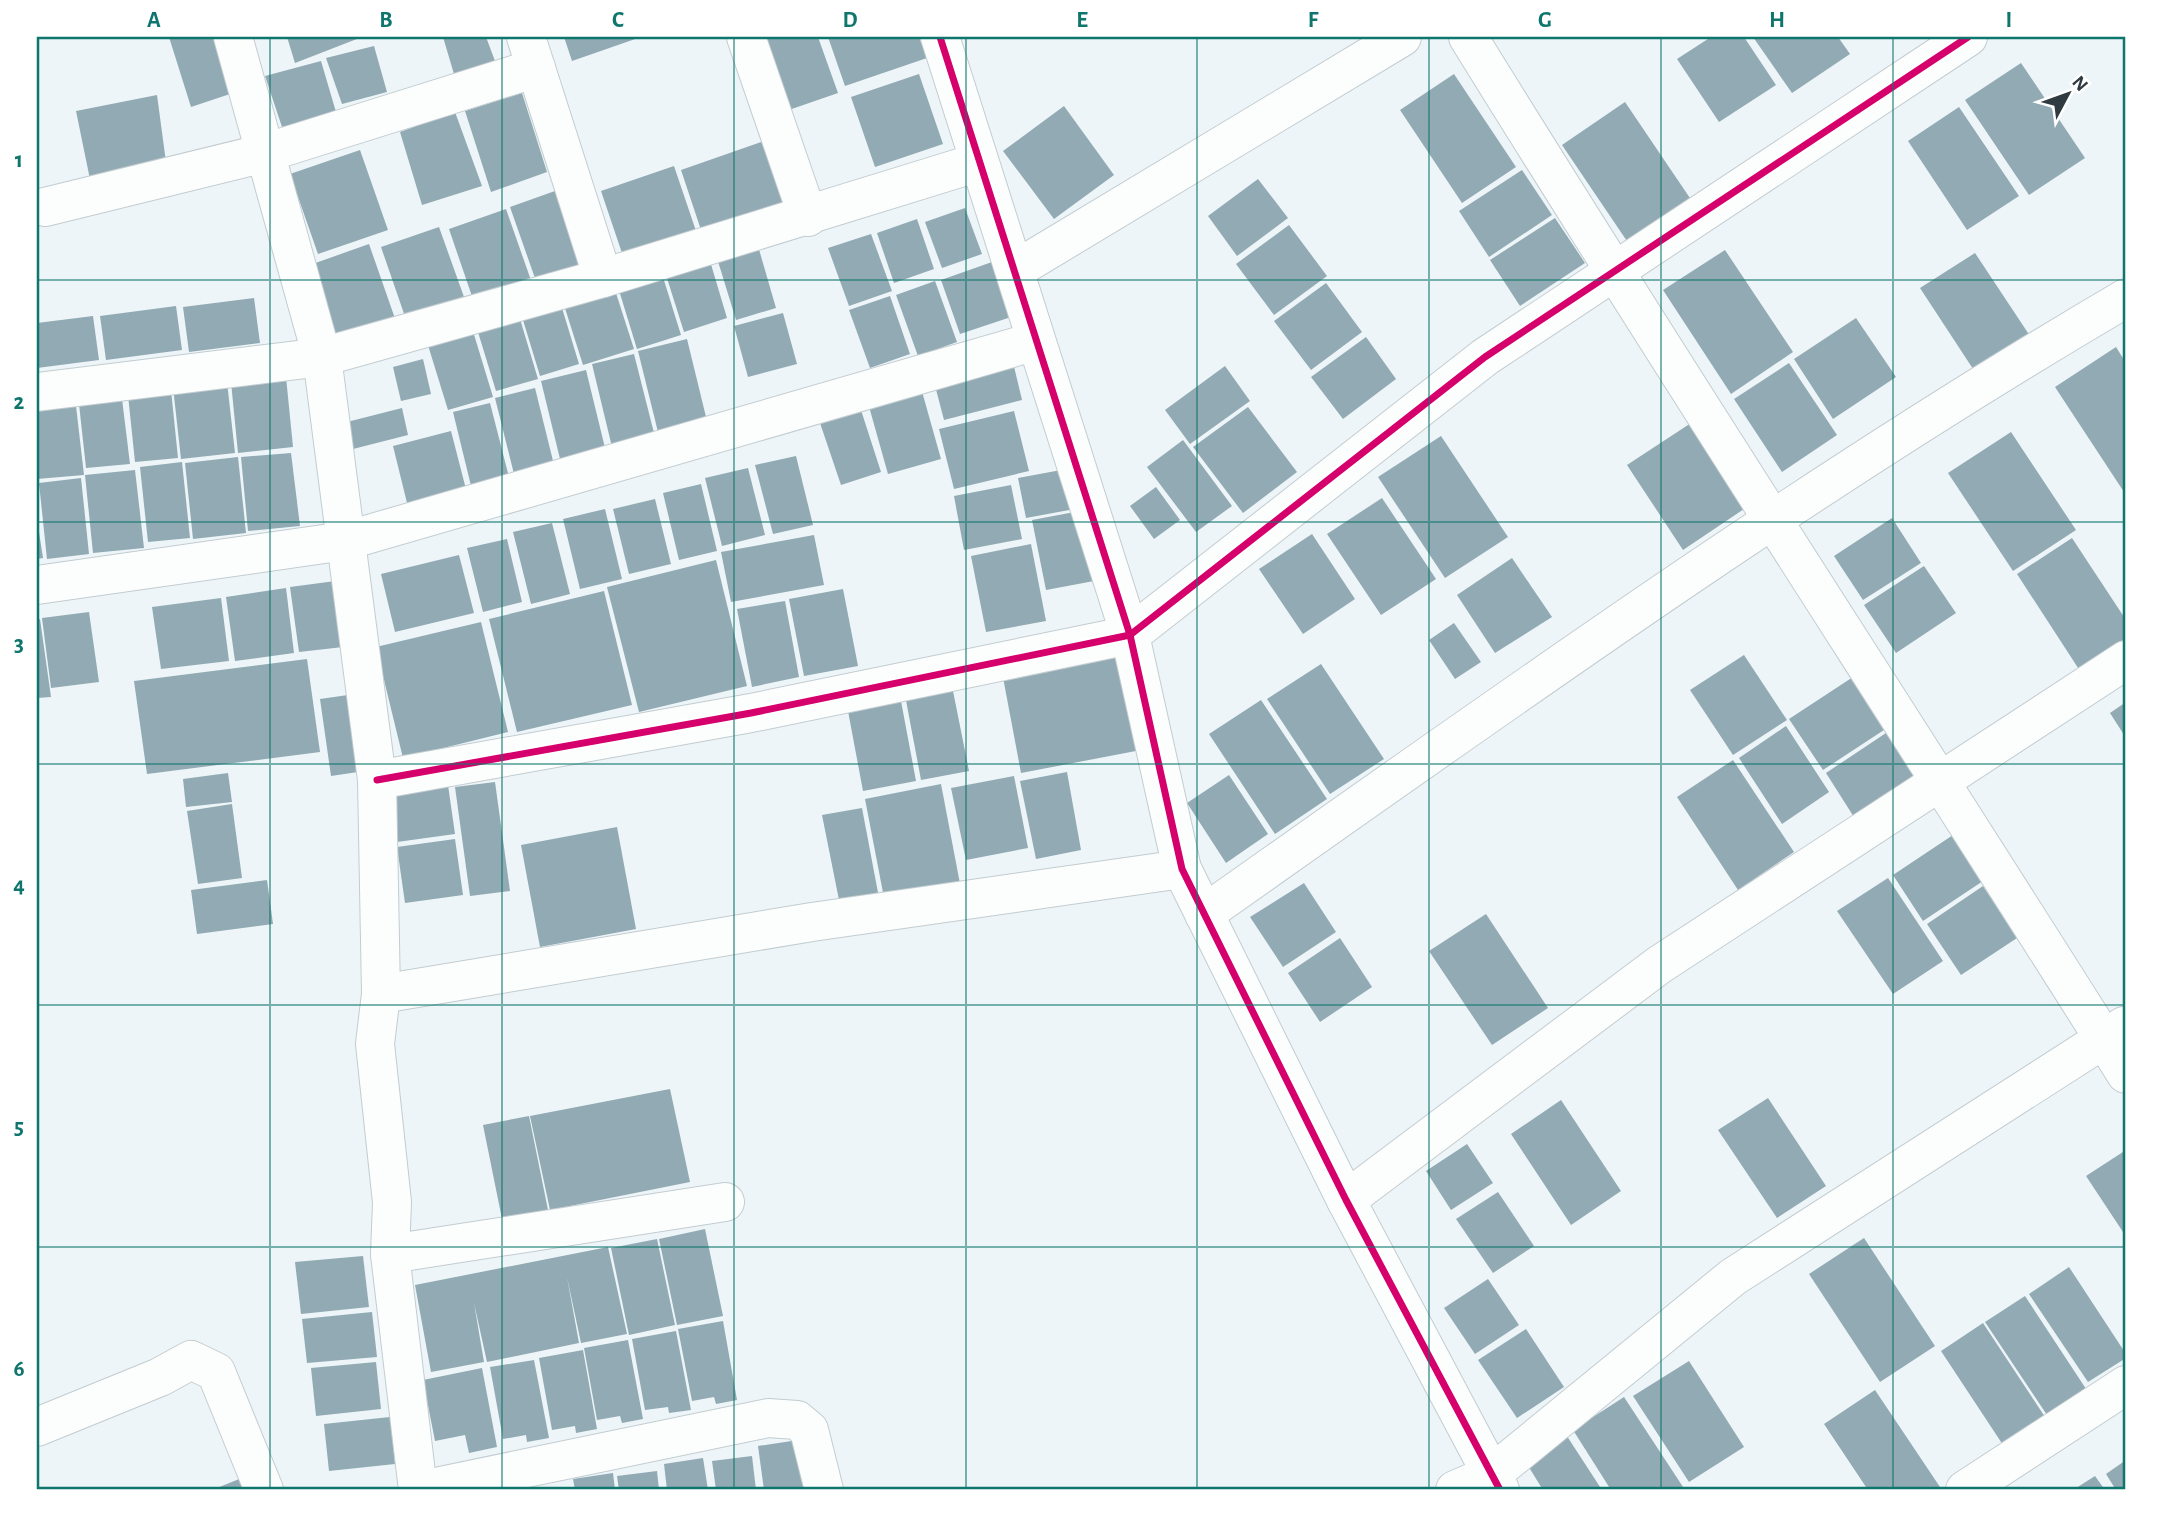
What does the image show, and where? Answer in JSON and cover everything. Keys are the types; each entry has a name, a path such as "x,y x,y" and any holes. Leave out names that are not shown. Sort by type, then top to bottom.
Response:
{"street":[{"path":"233,37 322,357 377,780 381,994 375,1044 392,1202 390,1254 419,1490 768,1418 797,1420 809,1430 824,1490"},
{"path":"746,37 808,217"},
{"path":"940,37 1129,635 1182,869 1346,1200 1496,1482"},
{"path":"1015,270 1402,37"},
{"path":"1468,37 1614,272 1941,779 2115,1032 2126,1074"},
{"path":"377,780 751,713 1129,635 1485,357 1968,37"},
{"path":"45,207 265,153 531,52 603,278"},
{"path":"37,392 322,357 603,278 808,217 979,162"},
{"path":"1204,914 1581,647 2022,359 2126,298"},
{"path":"37,585 345,541 1036,341"},
{"path":"1346,1200 1660,965 2126,660"},
{"path":"381,994 812,922 1182,869"},
{"path":"1455,1490 1496,1482 1733,1277 2115,1032"},
{"path":"390,1254 724,1202"},
{"path":"37,1427 160,1377 191,1360 216,1372 264,1490"},
{"path":"1965,1490 2126,1385"}],"building":[{"path":"169,37 225,37 242,90 191,107"},
{"path":"287,37 362,37 295,63"},
{"path":"443,37 486,37 495,61 454,74"},
{"path":"564,37 641,37 572,61"},
{"path":"756,37 818,37 838,93 783,112"},
{"path":"828,37 919,37 927,58 845,86"},
{"path":"1711,37 1744,37 1776,85 1719,122 1677,59"},
{"path":"1753,37 1838,37 1850,54 1792,93"},
{"path":"374,46 387,92 342,104 326,58"},
{"path":"321,61 336,112 282,127 265,76"},
{"path":"2021,63 2085,158 2029,195 1965,100"},
{"path":"919,74 943,144 875,167 851,97"},
{"path":"1454,74 1516,167 1462,203 1400,110"},
{"path":"522,93 547,172 491,192 465,111"},
{"path":"157,95 168,177 93,194 76,111"},
{"path":"1625,102 1696,207 1633,250 1562,145"},
{"path":"1064,106 1114,175 1054,219 1003,151"},
{"path":"1959,107 2019,196 1967,230 1908,141"},
{"path":"455,112 482,186 422,205 400,132"},
{"path":"764,141 786,204 702,233 681,170"},
{"path":"360,150 388,230 318,254 290,174"},
{"path":"674,166 696,231 623,256 601,191"},
{"path":"1522,170 1552,215 1489,257 1459,211"},
{"path":"1258,179 1288,218 1237,256 1208,216"},
{"path":"569,186 595,260 536,281 510,207"},
{"path":"965,208 982,254 942,268 925,222"},
{"path":"506,209 534,289 476,308 449,229"},
{"path":"1555,218 1585,263 1520,306 1490,260"},
{"path":"917,219 934,269 894,283 877,233"},
{"path":"1289,225 1327,276 1274,315 1236,264"},
{"path":"439,227 469,311 410,331 381,247"},
{"path":"871,234 892,291 849,306 828,248"},
{"path":"369,244 399,330 337,352 307,266"},
{"path":"758,246 776,308 736,320 717,258"},
{"path":"1725,250 1793,352 1731,394 1663,290"},
{"path":"1975,253 2032,339 1977,375 1920,288"},
{"path":"710,261 727,318 684,332 666,275"},
{"path":"992,262 1011,317 960,334 941,280"},
{"path":"662,274 681,335 637,349 618,287"},
{"path":"935,281 957,342 918,356 896,295"},
{"path":"1326,283 1362,332 1311,370 1274,321"},
{"path":"615,290 634,349 583,365 564,305"},
{"path":"890,296 910,354 870,368 849,310"},
{"path":"254,298 260,343 189,352 183,307"},
{"path":"176,306 182,350 106,360 100,316"},
{"path":"562,308 579,364 540,376 523,320"},
{"path":"783,313 797,364 748,377 734,326"},
{"path":"93,316 99,360 37,368 37,323"},
{"path":"1856,318 1896,377 1833,419 1794,359"},
{"path":"520,319 538,379 496,391 478,332"},
{"path":"472,328 493,397 448,410 427,342"},
{"path":"1366,337 1396,379 1343,419 1311,377"},
{"path":"687,339 707,421 658,432 638,351"},
{"path":"2116,347 2126,363 2124,492 2055,387"},
{"path":"634,354 655,437 612,447 592,364"},
{"path":"1012,358 1022,400 944,420 933,378"},
{"path":"423,359 431,394 401,401 393,367"},
{"path":"1789,363 1837,435 1782,472 1734,399"},
{"path":"1225,366 1250,401 1190,444 1165,410"},
{"path":"586,370 606,452 561,463 541,381"},
{"path":"286,377 293,447 238,453 231,382"},
{"path":"227,382 235,453 181,459 173,387"},
{"path":"535,388 555,469 515,478 495,398"},
{"path":"921,388 941,459 888,474 868,403"},
{"path":"171,390 178,458 135,462 128,395"},
{"path":"122,399 130,464 86,468 79,404"},
{"path":"490,403 511,485 473,494 453,412"},
{"path":"76,406 84,475 37,479 37,409"},
{"path":"860,407 881,472 841,485 819,420"},
{"path":"1248,407 1297,472 1243,513 1193,447"},
{"path":"402,408 408,435 353,449 347,422"},
{"path":"1014,411 1029,471 954,489 939,429"},
{"path":"1691,423 1747,507 1683,550 1627,465"},
{"path":"451,431 468,497 409,511 393,446"},
{"path":"2011,432 2076,530 2013,571 1948,473"},
{"path":"1441,436 1508,537 1445,578 1378,477"},
{"path":"1183,440 1232,506 1196,532 1147,467"},
{"path":"291,453 300,526 248,531 241,457"},
{"path":"796,456 813,525 773,534 755,465"},
{"path":"238,457 246,533 193,539 185,463"},
{"path":"182,462 190,538 148,542 140,467"},
{"path":"748,468 765,535 722,546 705,478"},
{"path":"1072,468 1080,508 1026,518 1018,478"},
{"path":"135,470 144,548 93,553 85,475"},
{"path":"81,478 89,554 47,559 39,483"},
{"path":"701,484 717,551 679,560 663,493"},
{"path":"1011,485 1022,539 964,550 954,496"},
{"path":"1156,487 1180,520 1154,539 1130,506"},
{"path":"1382,498 1436,579 1381,615 1327,534"},
{"path":"655,499 671,564 629,574 613,509"},
{"path":"605,509 622,579 580,589 563,519"},
{"path":"1080,511 1094,581 1046,590 1032,520"},
{"path":"1892,518 1921,563 1863,600 1834,556"},
{"path":"37,519 43,558 37,559"},
{"path":"552,523 570,594 531,604 513,532"},
{"path":"1312,534 1355,599 1303,634 1259,569"},
{"path":"814,535 824,585 731,602 721,552"},
{"path":"2072,538 2126,620 2126,645 2082,674 2017,574"},
{"path":"507,539 522,602 483,612 467,548"},
{"path":"1031,544 1046,621 986,632 971,556"},
{"path":"459,555 474,613 395,632 381,574"},
{"path":"1512,558 1552,617 1495,653 1457,595"},
{"path":"716,560 747,686 639,712 607,587"},
{"path":"1924,566 1956,613 1896,653 1864,605"},
{"path":"343,580 352,646 299,652 290,587"},
{"path":"286,588 294,653 235,661 226,597"},
{"path":"843,589 858,666 804,676 789,599"},
{"path":"604,591 632,705 517,732 489,619"},
{"path":"221,598 229,661 161,669 152,607"},
{"path":"785,601 799,677 752,687 737,609"},
{"path":"89,612 99,682 51,688 42,618"},
{"path":"40,619 51,697 37,698 37,620"},
{"path":"481,622 508,732 403,758 376,647"},
{"path":"1454,623 1481,662 1455,679 1429,640"},
{"path":"1122,649 1141,750 1021,773 1002,672"},
{"path":"1744,655 1787,720 1733,755 1690,690"},
{"path":"307,659 320,752 147,774 134,681"},
{"path":"1321,664 1384,759 1330,794 1267,699"},
{"path":"1853,677 1887,728 1823,770 1789,719"},
{"path":"952,686 969,771 921,780 905,695"},
{"path":"348,695 358,772 331,776 320,699"},
{"path":"1261,700 1327,799 1275,834 1209,734"},
{"path":"901,701 916,781 863,791 848,711"},
{"path":"2126,702 2126,738 2110,713"},
{"path":"1786,726 1829,792 1782,824 1739,758"},
{"path":"1886,733 1920,785 1859,825 1826,773"},
{"path":"1733,760 1794,852 1738,890 1677,797"},
{"path":"1067,772 1081,850 1036,859 1020,781"},
{"path":"228,773 232,802 186,807 183,779"},
{"path":"1229,775 1268,834 1226,863 1187,803"},
{"path":"1014,776 1028,848 966,860 951,788"},
{"path":"495,782 510,891 470,896 455,787"},
{"path":"941,784 961,889 885,903 865,799"},
{"path":"448,785 455,834 397,842 390,793"},
{"path":"232,804 242,878 198,884 187,811"},
{"path":"862,808 879,898 840,905 822,815"},
{"path":"617,827 636,929 540,947 521,845"},
{"path":"1953,835 1983,881 1923,921 1893,875"},
{"path":"455,839 463,895 405,903 397,847"},
{"path":"1888,878 1943,961 1893,994 1837,911"},
{"path":"267,880 273,924 197,934 191,890"},
{"path":"1304,883 1336,932 1283,967 1250,917"},
{"path":"1983,886 2017,938 1961,975 1927,924"},
{"path":"1486,914 1548,1008 1492,1045 1429,951"},
{"path":"1340,938 1372,987 1320,1022 1288,973"},
{"path":"670,1089 690,1182 550,1210 530,1116"},
{"path":"1768,1098 1826,1186 1777,1218 1718,1130"},
{"path":"1561,1100 1621,1191 1571,1225 1511,1134"},
{"path":"529,1116 548,1210 502,1219 483,1125"},
{"path":"1467,1144 1493,1183 1451,1210 1426,1171"},
{"path":"2126,1150 2126,1230 2123,1232 2086,1176"},
{"path":"1498,1192 1534,1246 1493,1273 1456,1219"},
{"path":"705,1229 723,1316 677,1325 659,1239"},
{"path":"1864,1238 1935,1346 1880,1382 1809,1274"},
{"path":"657,1239 675,1325 629,1335 611,1248"},
{"path":"608,1247 627,1334 581,1343 567,1277 579,1343 487,1362 474,1303 484,1362 431,1372 415,1285"},
{"path":"363,1256 369,1307 301,1314 295,1262"},
{"path":"2069,1267 2126,1354 2126,1358 2088,1382 2029,1294"},
{"path":"1488,1279 1519,1325 1475,1354 1444,1308"},
{"path":"2025,1296 2090,1395 2051,1421 1985,1322"},
{"path":"372,1312 377,1357 307,1363 302,1319"},
{"path":"723,1321 737,1400 716,1404 714,1397 692,1401 678,1329"},
{"path":"1983,1323 2049,1423 2007,1451 1941,1351"},
{"path":"1526,1329 1564,1387 1517,1418 1478,1360"},
{"path":"676,1331 691,1410 669,1413 668,1407 645,1410 632,1339"},
{"path":"628,1340 643,1419 622,1423 620,1416 597,1420 584,1348"},
{"path":"583,1350 597,1429 576,1433 575,1426 552,1430 539,1358"},
{"path":"534,1360 549,1438 527,1442 526,1435 503,1439 490,1367"},
{"path":"1689,1361 1744,1447 1689,1482 1633,1396"},
{"path":"376,1362 381,1409 316,1416 311,1368"},
{"path":"482,1368 497,1447 469,1453 465,1435 435,1441 423,1380"},
{"path":"1875,1390 1942,1490 1868,1490 1824,1424"},
{"path":"1624,1397 1685,1490 1611,1490 1573,1430"},
{"path":"390,1417 395,1464 329,1471 324,1424"},
{"path":"1563,1430 1602,1490 1543,1490 1522,1456"},
{"path":"798,1440 805,1490 764,1490 758,1446"},
{"path":"752,1456 756,1490 716,1490 712,1461"},
{"path":"703,1458 708,1490 667,1490 664,1464"},
{"path":"2126,1460 2126,1490 2116,1490 2106,1474"},
{"path":"657,1471 659,1490 619,1490 617,1476"},
{"path":"613,1473 615,1490 575,1490 573,1479"},
{"path":"249,1475 256,1490 212,1490"},
{"path":"2095,1476 2105,1490 2073,1490"}],"cycle path":[{"path":"940,37 1130,635 1182,869 1346,1200 1500,1490"},
{"path":"377,780 751,713 1130,635 1485,357 1968,37"}]}
